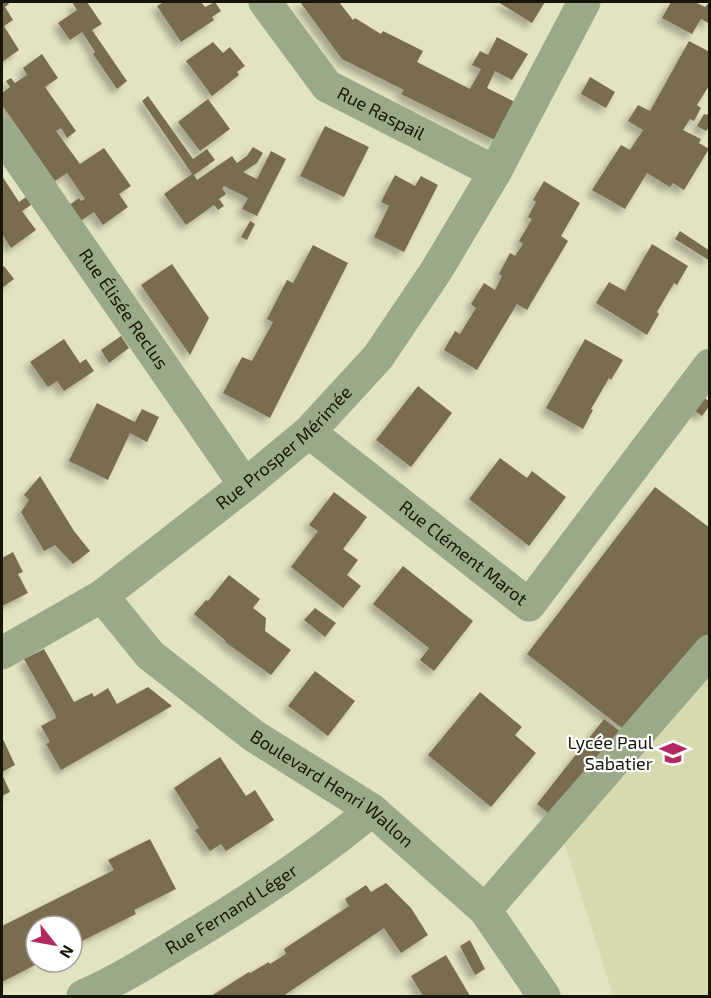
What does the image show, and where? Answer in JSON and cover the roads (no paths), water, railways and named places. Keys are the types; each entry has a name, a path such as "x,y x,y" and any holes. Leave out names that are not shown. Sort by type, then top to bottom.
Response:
{"street":[{"name":"Rue Raspail","path":"265,2 327,86 495,171"},
{"name":"Rue Prosper Mérimée","path":"2,653 102,596 245,485 309,432 378,357 436,271 495,171 584,2"},
{"name":"Rue Élisée Reclus","path":"2,134 245,485"},
{"name":"Rue Clément Marot","path":"309,432 529,605 710,365"},
{"name":"Boulevard Henri Wallon","path":"102,596 150,655 254,736 372,810 485,910 544,996"},
{"path":"485,910 710,651"},
{"name":"Rue Fernand Léger","path":"83,996 107,986 224,916 336,840 372,810"}],"place":[{"name":"Lycée Paul Sabatier","path":"673,753"}]}
